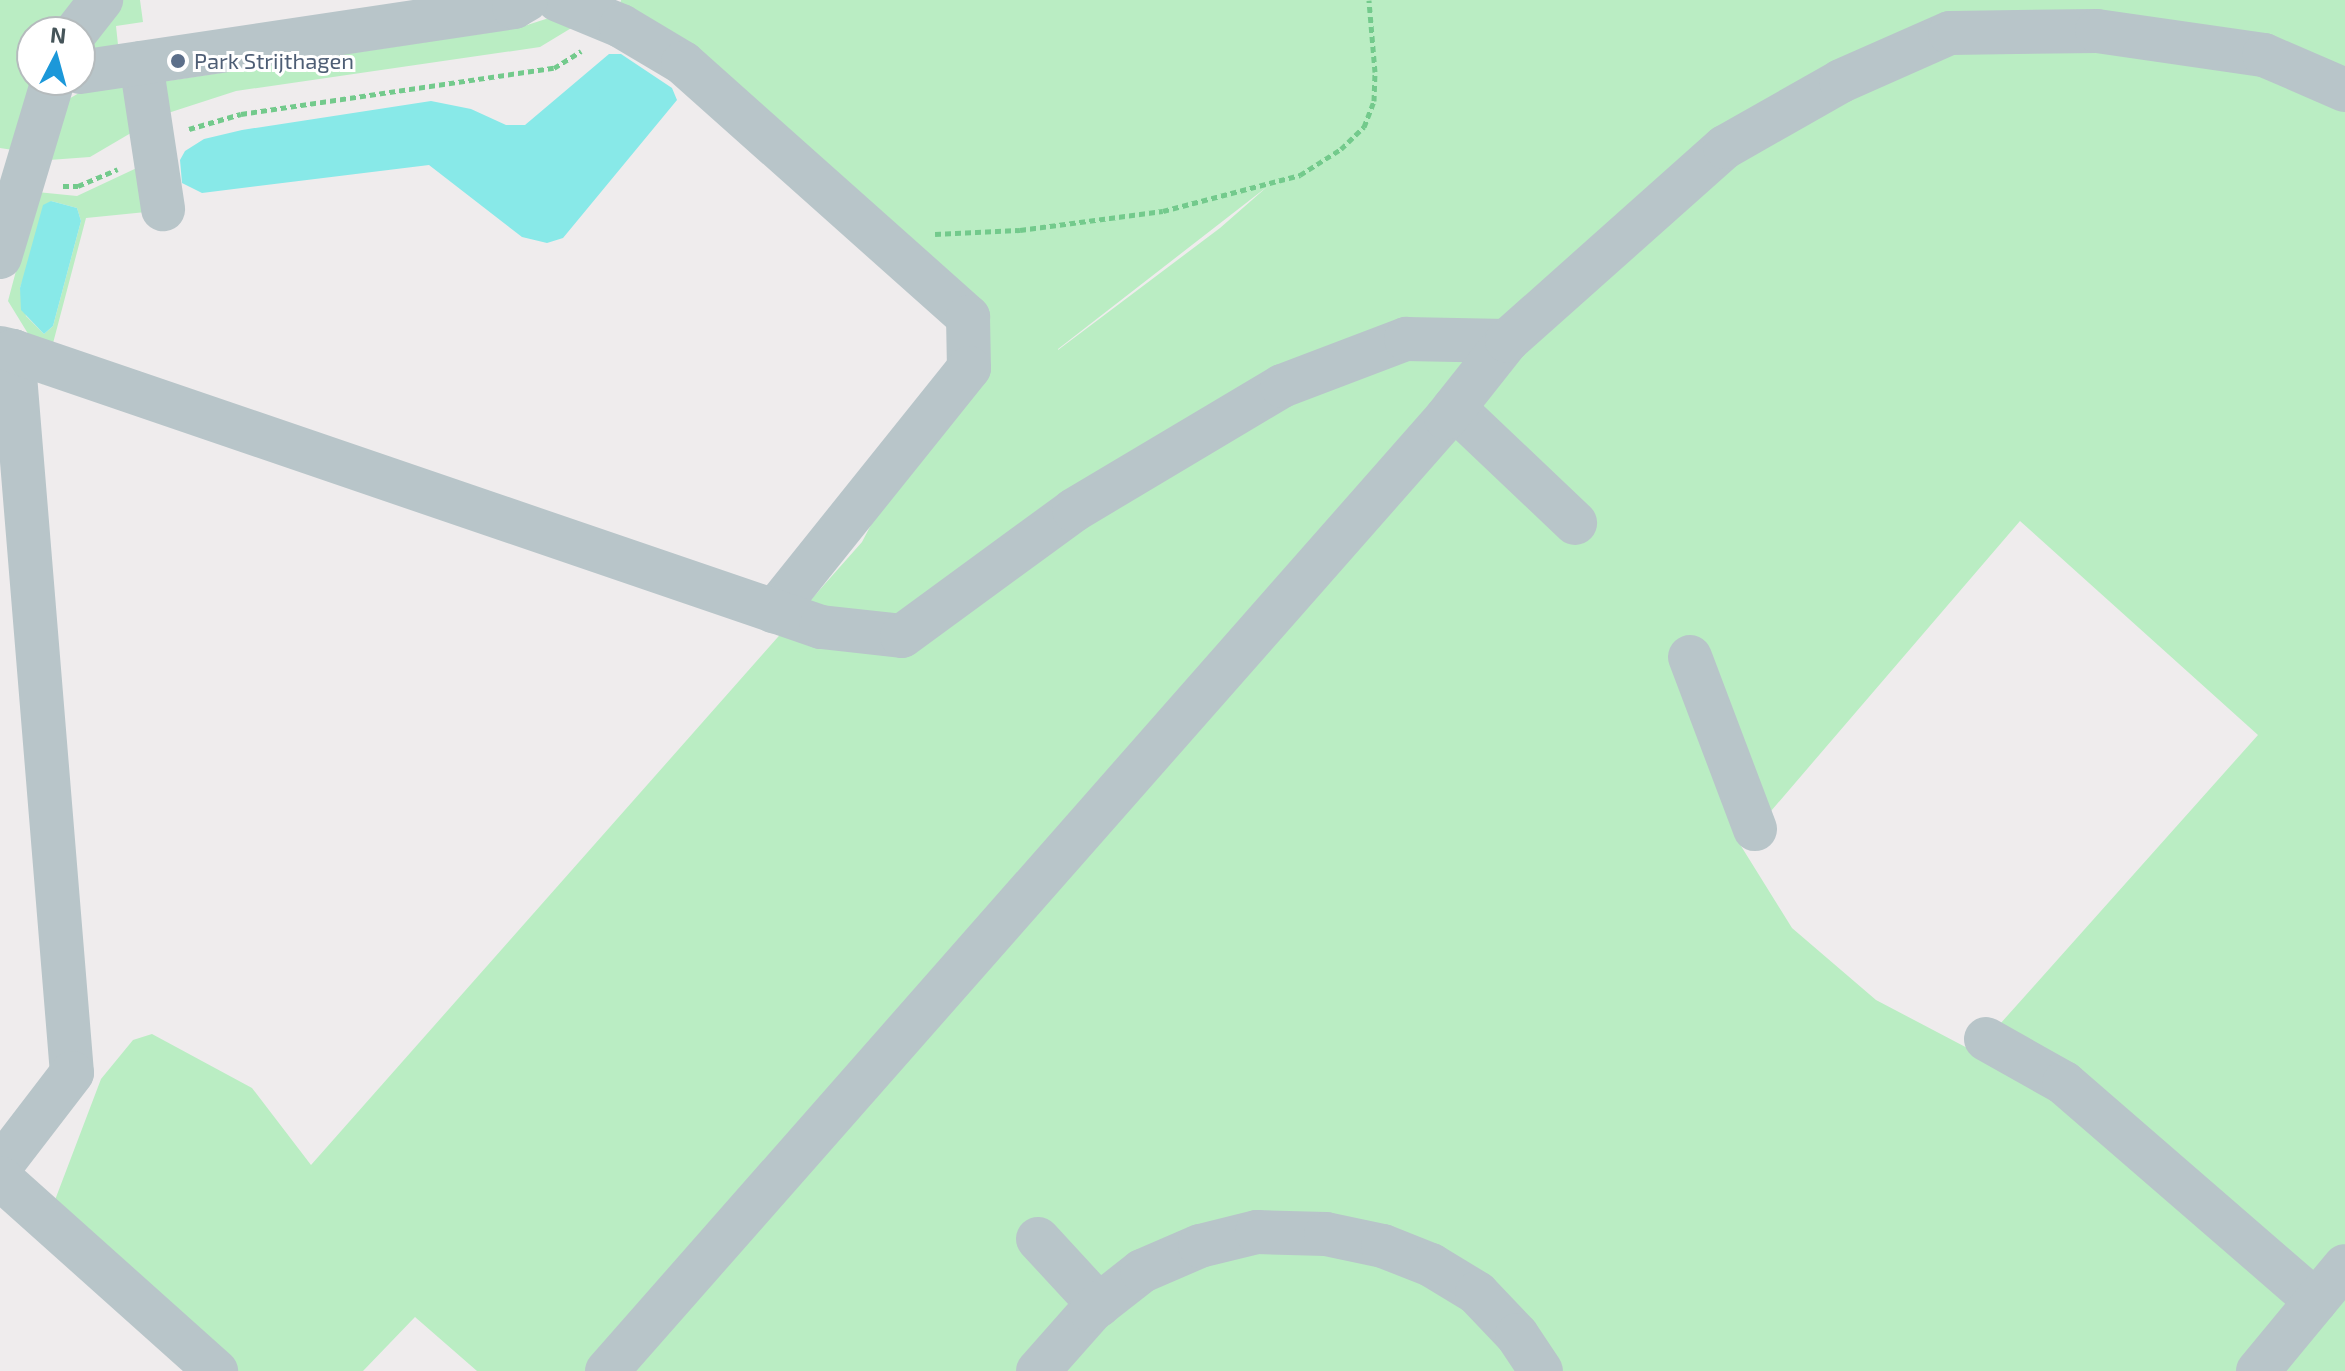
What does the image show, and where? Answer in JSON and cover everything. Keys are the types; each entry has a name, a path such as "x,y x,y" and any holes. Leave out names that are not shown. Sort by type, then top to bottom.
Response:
{"lane":[{"path":"88,16 101,0"},
{"path":"96,70 514,7 526,0"},
{"path":"558,0 605,19 683,63 883,238 968,317 969,368 774,611"},
{"path":"607,1371 1454,408 1507,341 1725,147 1841,81 1950,33 2097,31 2264,55 2345,90"},
{"path":"141,63 163,209"},
{"path":"0,257 48,96"},
{"path":"0,1167 72,1073 22,468 7,350 821,627 902,636 1074,510 1282,386 1406,339 1507,341"},
{"path":"1454,408 1575,523"},
{"path":"1690,657 1755,829"},
{"path":"1986,1039 2064,1083 2316,1301"},
{"path":"0,1178 216,1371"},
{"path":"1038,1371 1099,1305 1142,1271 1200,1246 1257,1232 1326,1234 1383,1246 1431,1265 1477,1293 1517,1335 1541,1371"},
{"path":"1038,1239 1099,1305"},
{"path":"2266,1368 2345,1266"}],"path":[{"path":"883,238 1007,232 1163,211 1300,175 1341,149 1364,127 1374,101 1375,72 1369,0"},
{"path":"24,178 78,186 106,176 154,146 241,114 554,68 588,45 605,19"}],"green space":[{"path":"0,0 83,0 71,16 16,16 16,96 28,96 13,150 0,148"},
{"path":"109,0 140,0 143,22 116,26 119,54 96,57 96,17"},
{"path":"621,0 2345,0 2345,1371 1551,1371 1481,1287 1257,1224 1026,1371 477,1371 415,1317 363,1371 237,1371 55,1200 101,1079 133,1040 152,1034 252,1088 311,1165 862,542 984,309 618,13","holes":["1268,186 1220,228 1058,350 1058,349","2020,521 2258,735 1975,1052 1876,1000 1792,928 1741,846"]},
{"path":"552,17 573,27 540,47 236,91 165,114 160,82 518,28"},
{"path":"129,86 136,130 90,157 49,160 67,100 74,96 96,96 96,91"},
{"path":"141,166 146,212 86,218 42,385 38,350 8,301 37,192 77,196","holes":["51,201 77,208 81,221 53,326 44,334 26,316 20,288"]},
{"path":"1257,1241 1427,1272 1531,1371 1050,1371 1147,1279"}],"water":[{"path":"609,54 621,54 672,88 677,100 563,238 547,243 522,237 429,165 202,193 182,183 180,160 185,151 204,139 242,130 431,101 471,109 506,125 525,125"},
{"path":"51,201 77,208 81,221 53,326 44,334 21,310 20,288 43,205"}],"place":[{"name":"Park Strijthagen","path":"178,61"}]}
